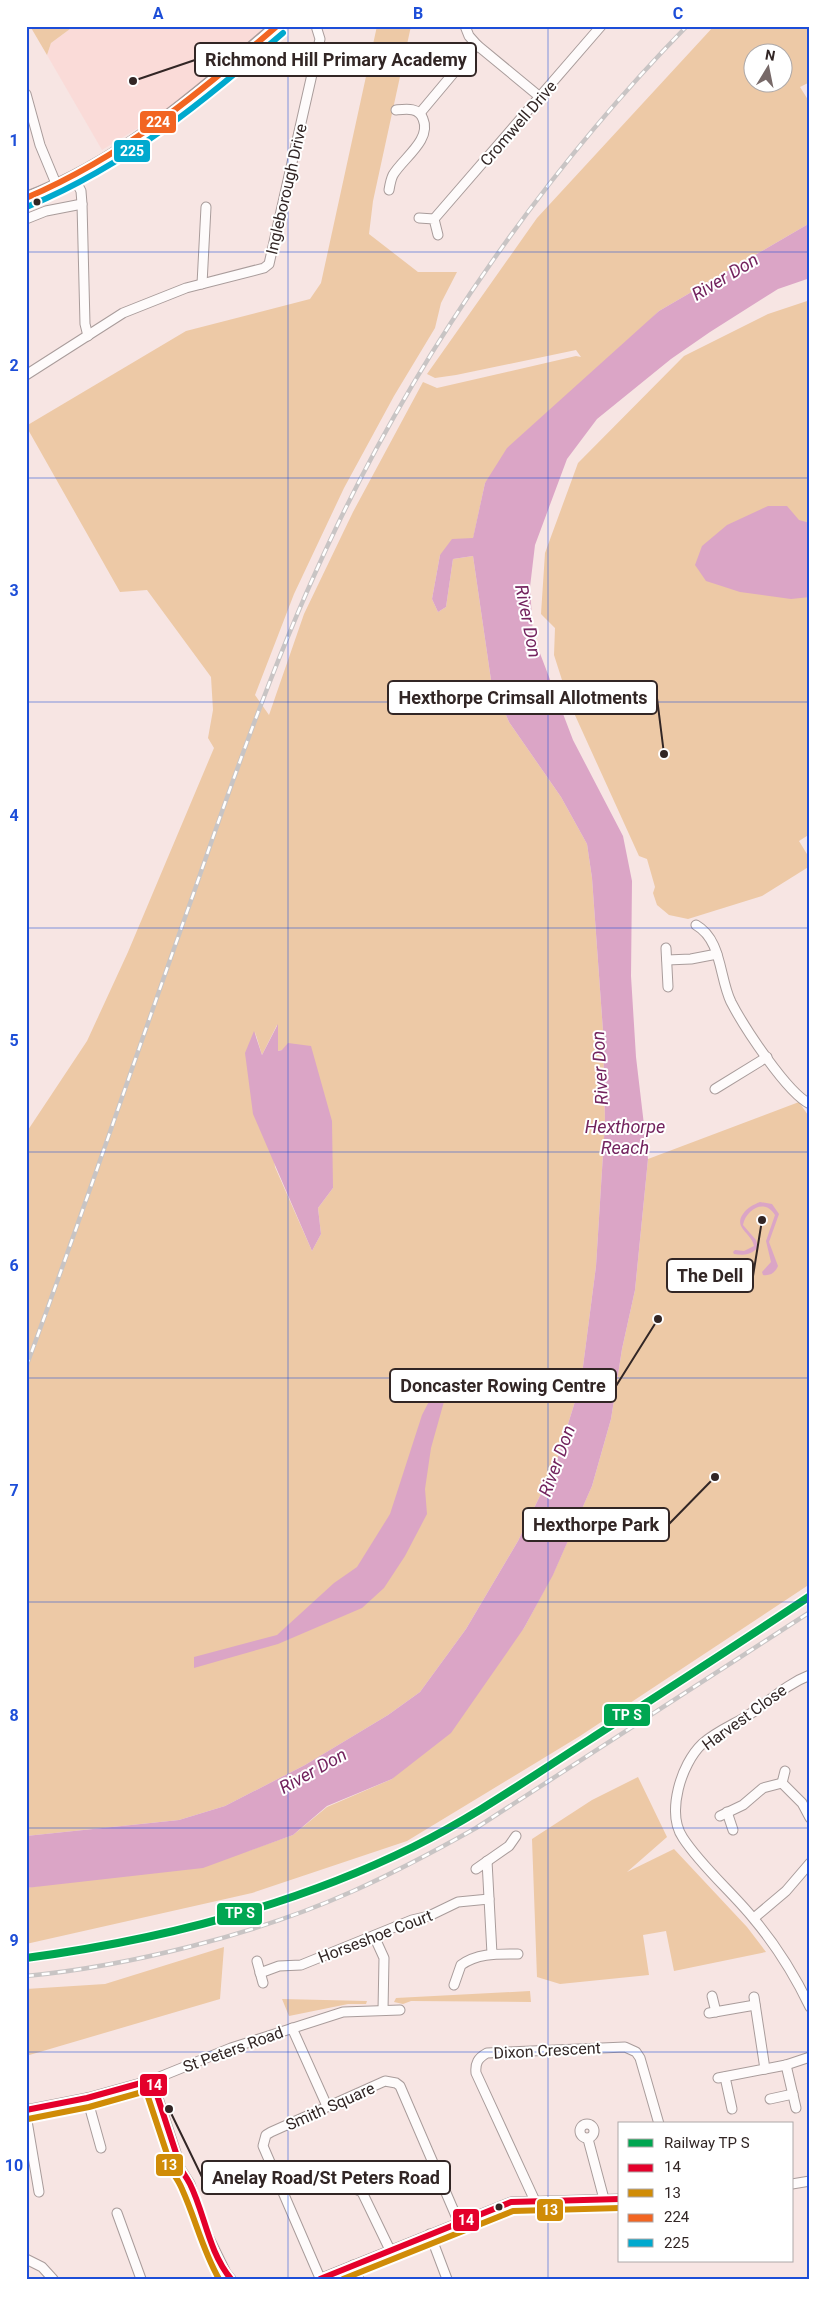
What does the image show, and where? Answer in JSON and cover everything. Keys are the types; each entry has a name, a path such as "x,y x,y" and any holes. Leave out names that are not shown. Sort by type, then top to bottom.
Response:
{"street":[{"path":"26,198 74,178 190,101 278,26"},
{"name":"Ingleborough Drive","path":"26,375 123,313 202,284 264,268 269,264 320,39 316,26"},
{"path":"465,26 469,36 477,45 540,97"},
{"name":"Cromwell Drive","path":"434,220 601,26"},
{"path":"420,113 477,45"},
{"path":"26,94 40,145 57,186"},
{"path":"388,190 394,174 422,137 424,121 420,113 411,109 396,110"},
{"path":"74,178 81,191 85,324 88,336"},
{"path":"26,219 46,211 82,204"},
{"path":"202,284 206,207"},
{"path":"419,218 434,220 438,235"},
{"path":"696,925 706,932 717,954 731,1002 767,1057 801,1100 810,1104"},
{"path":"666,948 668,987"},
{"path":"667,960 691,959 717,954"},
{"path":"715,1089 767,1057"},
{"name":"Harvest Close","path":"810,1675 780,1690 763,1706 705,1742 691,1761 677,1793 676,1820 682,1837 754,1918 791,1973 810,2007"},
{"path":"782,1783 785,1771"},
{"path":"733,1830 724,1814 743,1805 763,1788 782,1783"},
{"path":"782,1783 802,1804 810,1818"},
{"path":"476,1869 509,1846 516,1836"},
{"path":"487,1861 492,1954"},
{"path":"754,1918 786,1891 810,1863"},
{"name":"Horseshoe Court","path":"260,1973 279,1966 300,1966 429,1916 458,1902 489,1899"},
{"path":"374,1936 384,1958 382,2010"},
{"path":"454,1985 461,1966 470,1960 492,1954 518,1954"},
{"path":"257,1961 263,1983"},
{"path":"712,1996 712,2013 754,2001 766,2069"},
{"name":"St Peters Road","path":"26,2110 87,2098 152,2080 231,2048 343,2012 400,2010"},
{"path":"292,2028 326,2106"},
{"name":"Dixon Crescent","path":"535,2201 476,2074 476,2062 480,2057 487,2053 630,2048 640,2058 659,2122"},
{"path":"732,2109 722,2078 786,2065 810,2057"},
{"path":"786,2065 796,2108"},
{"path":"152,2080 176,2153 176,2162 190,2184 206,2232 226,2273 231,2279"},
{"name":"Smith Square","path":"319,2278 264,2146 264,2140 271,2132 385,2081 396,2083 400,2086 459,2223"},
{"path":"770,2099 793,2094"},
{"path":"87,2098 101,2148"},
{"path":"26,2115 39,2192"},
{"path":"588,2138 604,2199"},
{"path":"794,2184 810,2181"},
{"path":"348,2186 362,2192 390,2250"},
{"path":"319,2278 511,2202 618,2199"},
{"path":"117,2213 141,2279"},
{"path":"430,2234 447,2279"},
{"path":"26,2259 42,2267 53,2279"},
{"path":"353,2265 359,2279"}],"shaded area":[{"path":"30,26 74,26 51,43 47,55"},
{"path":"74,26 272,26 174,106 102,150 47,55 51,43"},
{"path":"377,26 411,26 373,201 369,234 418,272 457,272 441,303 435,328 394,396 344,488 294,594 255,695 269,715 304,614 353,512 423,382 437,388 576,356 581,357 576,350 456,375 435,378 427,374 537,218 714,26 810,26 810,82 800,87 810,103 810,223 659,311 485,483 473,539 440,555 432,599 438,612 446,607 453,559 473,556 491,680 509,722 561,797 587,844 592,878 603,1031 605,1122 596,1266 581,1382 556,1463 518,1541 466,1629 420,1692 388,1715 305,1765 225,1806 179,1820 26,1836 26,1133 87,1041 128,952 214,748 208,738 213,710 211,677 147,590 120,592 26,426 186,331 310,299 321,283","holes":["277,1025 278,1051 282,1050 333,1188 318,1208 321,1234 312,1251 275,1167 255,1032 262,1055"]},
{"path":"810,300 810,834 799,841 810,859 810,866 762,896 688,919 669,915 657,905 653,893 655,887 647,859 639,856 569,702 554,655 555,628 541,614 545,553 578,463 684,356 768,314"},
{"path":"799,1102 810,1118 810,1584 580,1736 407,1841 252,1893 26,1944 26,1888 248,1851 293,1835 327,1807 392,1779 524,1628 554,1572 592,1486 611,1419 622,1349 635,1290 648,1159"},
{"path":"638,1777 667,1837 627,1872 674,1849 747,1927 766,1952 674,1971 666,1931 643,1935 649,1975 560,1984 537,1977 532,1839 592,1800"},
{"path":"224,1947 220,1999 26,2056 26,1989 105,1984"},
{"path":"530,1991 531,2002 411,2001 403,2004 394,2002 396,1998"},
{"path":"282,1999 367,2001 366,2004 348,2004 289,2016"}],"water":[{"path":"810,223 810,278 778,289 710,332 671,359 597,419 567,459 535,545 530,587 533,635 573,740 623,836 632,881 631,976 636,1057 648,1159 635,1290 622,1349 611,1419 592,1486 553,1575 524,1628 451,1733 392,1779 327,1806 293,1835 203,1868 26,1888 26,1836 179,1820 225,1806 305,1765 388,1715 420,1692 466,1629 518,1541 556,1463 581,1382 596,1266 605,1122 603,1031 592,878 587,844 561,797 509,722 491,680 473,556 453,559 446,607 438,612 432,599 440,555 452,539 473,538 485,483 507,448 659,311"},
{"path":"768,506 787,506 799,520 810,523 810,597 791,599 740,592 706,581 695,565 702,546 727,525"},
{"path":"278,1024 278,1051 282,1050 288,1043 311,1046 332,1121 333,1188 318,1208 321,1234 312,1251 253,1114 245,1053 254,1031 262,1055"},
{"path":"760,1202 772,1204 779,1214 769,1242 778,1266 774,1272 768,1275 763,1275 762,1272 771,1262 766,1241 775,1215 771,1210 761,1206 752,1210 745,1219 743,1225 756,1240 758,1247 753,1252 747,1254 734,1254 733,1252 735,1250 744,1251 754,1246 753,1241 740,1223 743,1214 753,1205"},
{"path":"437,1386 445,1398 431,1448 425,1489 427,1514 405,1556 384,1588 362,1608 278,1644 194,1668 194,1657 277,1635 334,1583 357,1567 390,1514 422,1415"}],"railway":[{"path":"26,1367 242,755 277,663 336,528 370,460 408,393 448,327 491,263 537,200 585,140 635,81 687,26"},
{"path":"26,1976 107,1965 192,1946 275,1921 367,1885 476,1828 810,1612"}],"transit line":[{"name":"224","path":"26,198 95,163 158,122 218,76 277,26"},
{"name":"225","path":"29,206 99,171 163,130 283,33"},
{"path":"26,1958 126,1942 224,1918 320,1887 413,1847 458,1823 502,1796 810,1596"},
{"name":"14","path":"26,2110 87,2098 152,2080 176,2153 177,2162 190,2184 217,2257 231,2279"},
{"name":"13","path":"28,2119 89,2107 146,2091 170,2168 180,2184 208,2257 219,2279"},
{"name":"14","path":"320,2279 511,2202 618,2199"},
{"name":"13","path":"343,2279 513,2211 618,2208"}],"place":[{"name":"Richmond Hill Primary Academy","path":"133,81"},
{"name":"Hexthorpe Crimsall Allotments","path":"664,754"},
{"name":"The Dell","path":"762,1220"},
{"name":"Doncaster Rowing Centre","path":"658,1319"},
{"name":"Hexthorpe Park","path":"715,1477"},
{"name":"Anelay Road/St Peters Road","path":"169,2109"}],"water label":[{"name":"River Don","path":"725,277"},
{"name":"River Don","path":"528,621"},
{"name":"River Don","path":"600,1068"},
{"name":"Hexthorpe Reach","path":"625,1137"},
{"name":"River Don","path":"557,1461"},
{"name":"River Don","path":"313,1771"}]}
